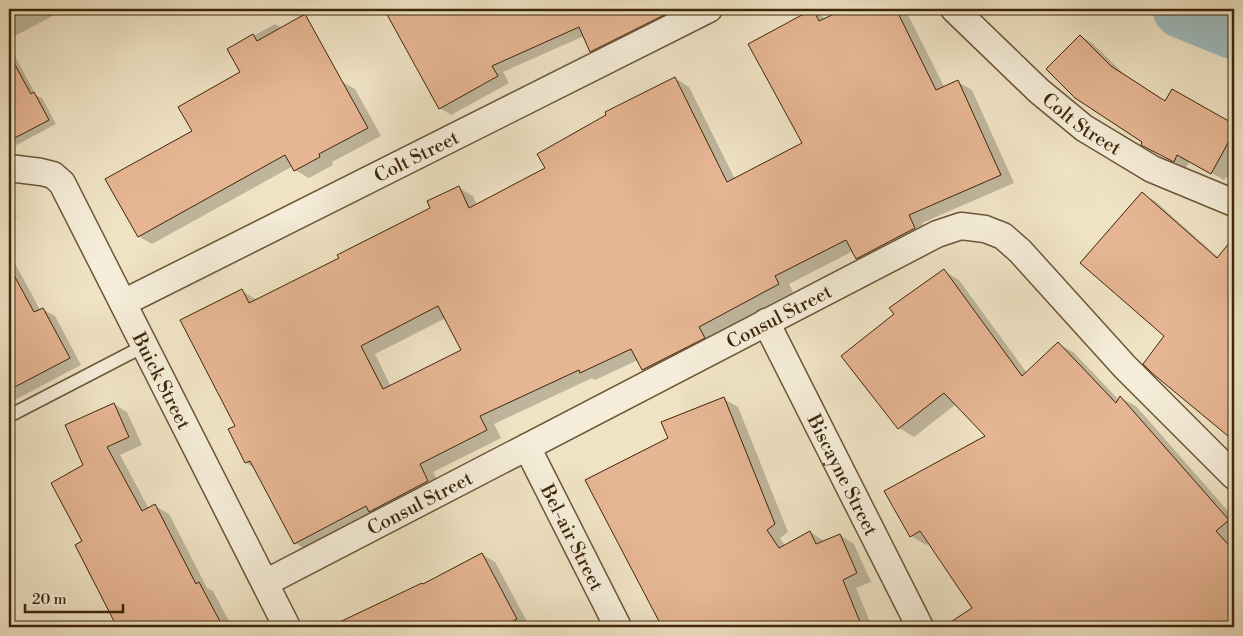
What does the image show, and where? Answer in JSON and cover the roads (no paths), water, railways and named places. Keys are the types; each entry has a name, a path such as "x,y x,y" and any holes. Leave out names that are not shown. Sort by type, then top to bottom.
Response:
{"street":[{"name":"Colt Street","path":"123,303 709,9"},
{"name":"Colt Street","path":"954,9 1039,91 1084,128 1152,169 1234,203"},
{"name":"Buick Street","path":"9,168 53,175 62,183 287,627"},
{"name":"Consul Street","path":"264,583 937,234 961,226 985,229 1003,236 1020,251 1126,366 1234,476"},
{"name":"Biscayne Street","path":"766,322 920,627"},
{"name":"Bel-air Street","path":"527,447 618,627"}],"lane":[{"path":"9,416 144,346"}],"waterway":[{"path":"1182,9 1234,30"}]}
